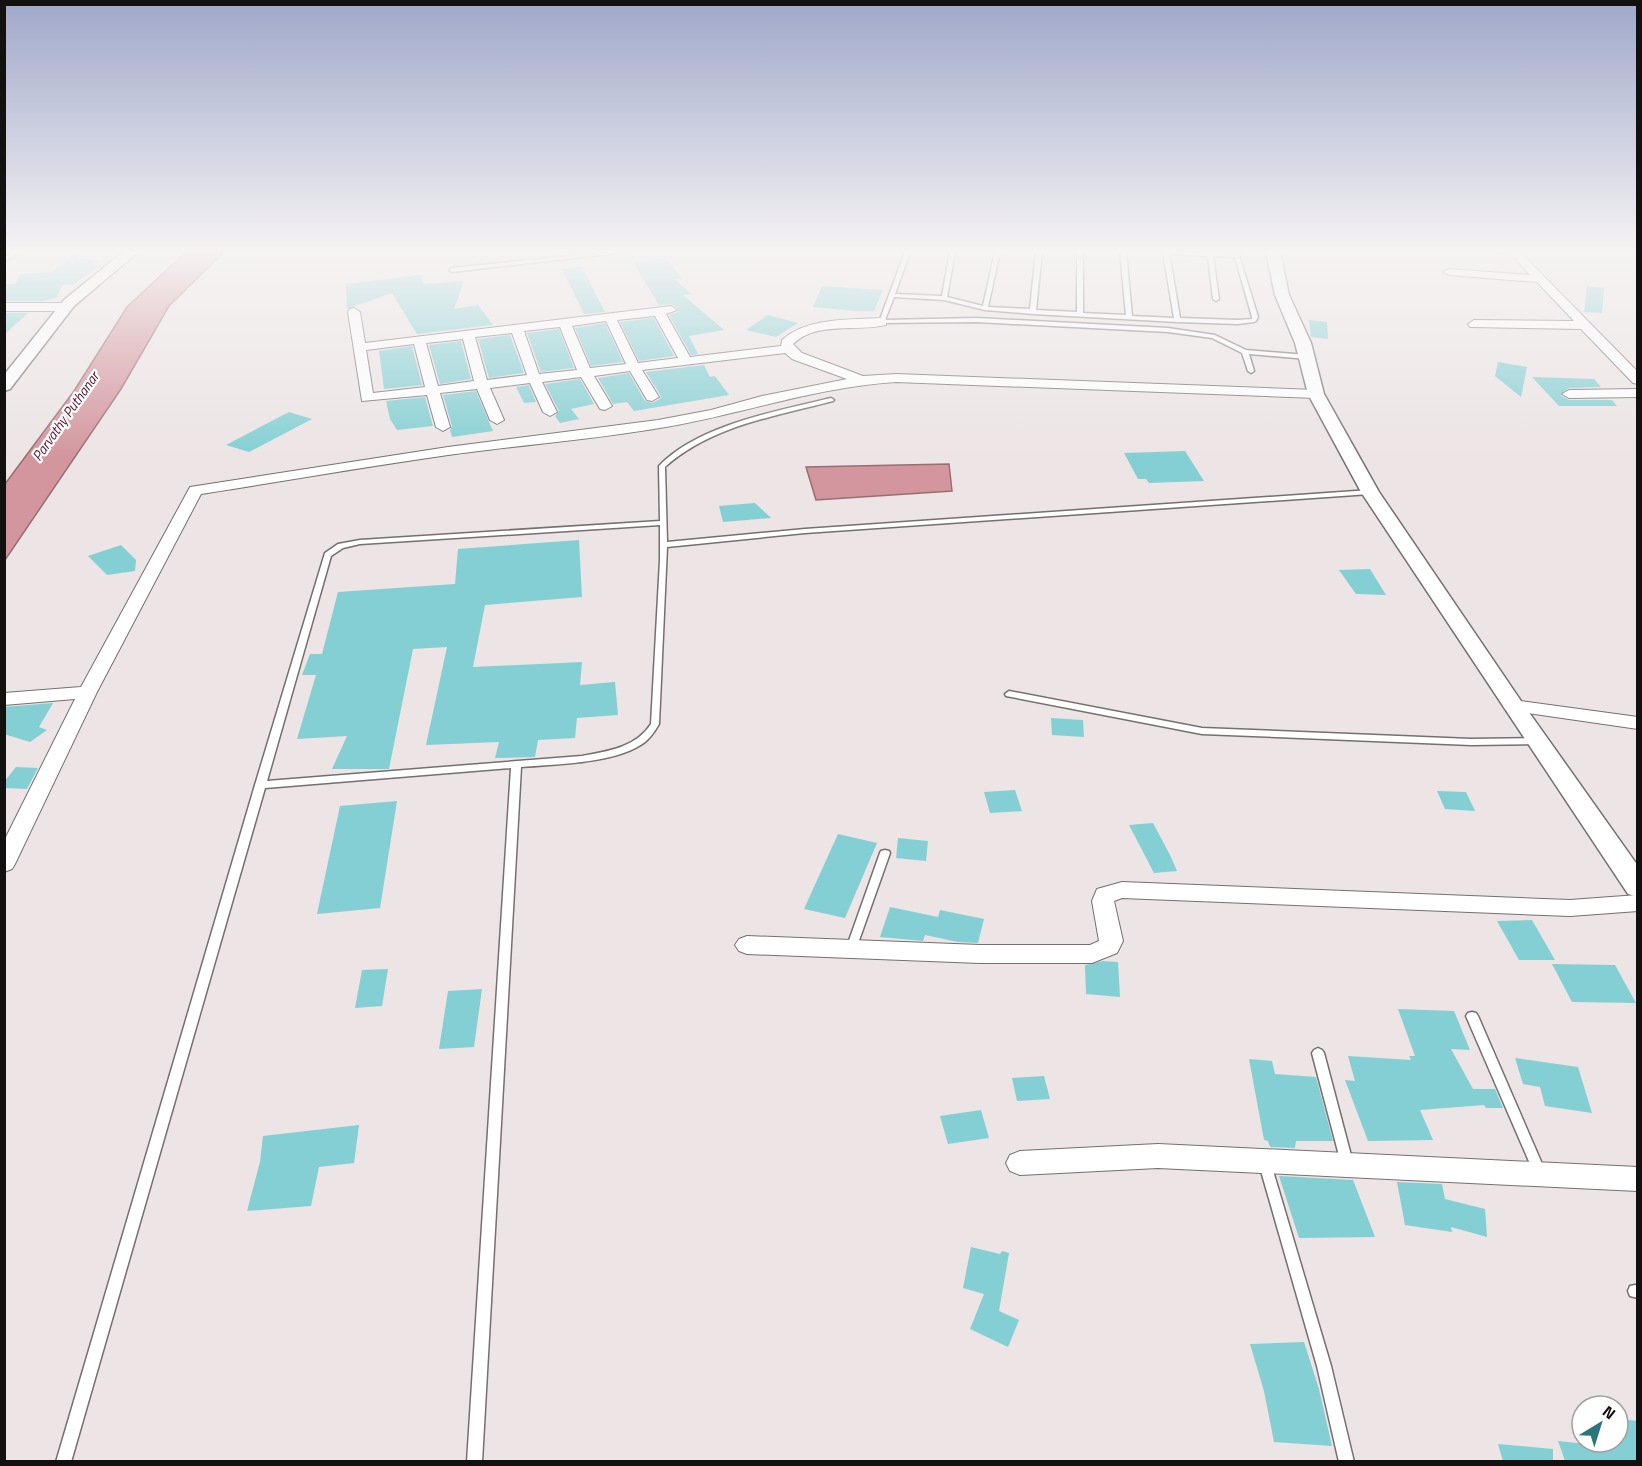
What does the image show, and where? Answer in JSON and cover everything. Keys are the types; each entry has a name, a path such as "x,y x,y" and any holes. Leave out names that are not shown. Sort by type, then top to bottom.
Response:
{"street":[{"path":"4,386 55,320"},
{"path":"356,320 367,398 685,359 788,349"},
{"path":"361,347 576,320"},
{"path":"612,320 633,366 652,397"},
{"path":"669,320 685,359"},
{"path":"1293,320 1303,343 1316,394 1370,492 1513,706 1638,887"},
{"path":"1581,320 1638,380"},
{"path":"564,322 585,372 605,406"},
{"path":"862,380 796,356 788,349 786,343 790,338 805,331 882,322"},
{"path":"1474,324 1585,325"},
{"path":"517,328 534,378 550,412"},
{"path":"468,334 482,385 497,420"},
{"path":"419,340 431,391 443,427"},
{"path":"4,864 88,693 195,490 448,451 658,424 713,414 762,400 862,380 896,378 1316,394"},
{"path":"1569,393 1638,393"},
{"path":"4,699 88,693"},
{"path":"1513,706 1638,723"},
{"path":"747,945 980,954 1092,954 1109,947 1111,941 1103,901 1105,895 1122,890 1400,903 1570,908 1638,903"},
{"path":"1020,1163 1158,1156 1638,1179"}],"lane":[{"path":"882,322 957,320"},
{"path":"985,320 1168,330 1213,336 1245,352 1306,357"},
{"path":"1190,320 1251,320"},
{"path":"1245,352 1251,371"},
{"path":"260,785 582,759 627,749 650,733 655,724 664,545 662,466 678,452 736,424 831,400"},
{"path":"664,545 805,531 1370,492"},
{"path":"63,1461 325,562 334,550 349,544 377,540 664,523"},
{"path":"1009,694 1202,731 1471,742 1537,741"},
{"path":"474,1461 516,765"},
{"path":"851,949 885,853"},
{"path":"1472,1016 1541,1175"},
{"path":"1318,1053 1347,1166"},
{"path":"1265,1161 1324,1366 1347,1461"}],"water":[{"name":"Parvathy Puthanar","path":"119,320 161,320 121,389 5,560 5,484 74,391"},
{"path":"949,464 952,491 816,500 806,467"}],"building":[{"path":"4,320 20,320 4,335"},
{"path":"409,320 490,320 493,325 417,334"},
{"path":"655,320 674,356 639,361 620,322"},
{"path":"672,320 713,320 724,330 689,336 698,354 691,355"},
{"path":"760,320 788,320 798,323 776,337 746,330"},
{"path":"1309,320 1327,322 1328,339 1311,337"},
{"path":"605,323 623,362 591,366 575,328"},
{"path":"559,329 574,368 541,372 527,333"},
{"path":"510,335 524,373 489,378 478,339"},
{"path":"461,341 471,379 440,384 429,345"},
{"path":"412,346 422,385 384,389 379,351"},
{"path":"1498,362 1527,367 1521,397 1495,376"},
{"path":"704,365 710,377 715,376 729,395 634,411 627,402 613,404 598,378 629,373 645,401 652,403 661,396 646,372"},
{"path":"1532,377 1594,379 1601,387 1569,388 1560,395 1569,400 1612,400 1617,406 1559,406"},
{"path":"580,379 594,404 571,409 579,419 560,423 555,416 559,411 545,384"},
{"path":"529,385 536,402 524,403 516,387"},
{"path":"476,391 493,431 452,437 450,430 452,426 443,395"},
{"path":"425,397 433,426 397,430 390,419 386,401"},
{"path":"289,412 312,419 249,452 226,445"},
{"path":"1185,451 1204,481 1149,483 1146,479 1138,479 1124,453"},
{"path":"755,503 771,518 723,522 719,506"},
{"path":"579,540 582,597 485,605 473,667 582,662 580,685 615,682 618,715 577,718 575,738 538,740 535,757 495,758 499,742 426,745 447,647 413,649 389,769 332,769 347,736 297,739 316,675 302,675 310,654 322,654 338,592 455,584 458,549"},
{"path":"121,545 136,560 135,571 107,575 88,556"},
{"path":"1370,569 1386,595 1356,594 1339,570"},
{"path":"53,703 39,727 47,730 30,742 4,734 4,707"},
{"path":"1051,718 1083,720 1084,737 1052,735"},
{"path":"16,767 38,768 27,789 4,788 4,782"},
{"path":"1015,790 1022,811 990,813 984,792"},
{"path":"1437,791 1466,792 1475,811 1445,809"},
{"path":"397,801 380,908 317,914 340,806"},
{"path":"1153,823 1177,871 1154,873 1129,825"},
{"path":"838,834 877,843 845,918 804,909"},
{"path":"898,838 928,841 926,861 896,858"},
{"path":"890,907 938,917 940,910 984,919 978,943 958,942 925,935 923,941 880,937"},
{"path":"1532,920 1555,960 1519,960 1497,921"},
{"path":"1103,961 1118,962 1120,997 1086,994 1085,965"},
{"path":"1552,964 1615,965 1636,1003 1572,1002"},
{"path":"388,969 382,1006 355,1008 362,970"},
{"path":"482,989 474,1047 439,1049 448,991"},
{"path":"1398,1009 1454,1011 1470,1050 1451,1049 1473,1089 1495,1089 1503,1108 1486,1108 1484,1105 1420,1110 1433,1140 1368,1141 1345,1080 1355,1081 1348,1056 1411,1060 1409,1056 1415,1056"},
{"path":"1515,1058 1578,1067 1592,1113 1545,1106 1540,1087 1523,1084"},
{"path":"1249,1059 1272,1061 1275,1074 1316,1077 1333,1141 1296,1141 1295,1148 1270,1147 1268,1141 1264,1140"},
{"path":"1044,1076 1050,1099 1017,1101 1012,1078"},
{"path":"981,1110 989,1138 948,1144 940,1116"},
{"path":"359,1125 354,1163 319,1167 311,1206 247,1211 260,1162 263,1136"},
{"path":"1279,1176 1353,1180 1375,1237 1299,1238"},
{"path":"1397,1182 1442,1184 1445,1199 1485,1209 1487,1237 1451,1227 1452,1232 1405,1225"},
{"path":"971,1247 1000,1254 1002,1251 1009,1253 999,1311 1019,1320 1008,1347 970,1329 984,1294 963,1288"},
{"path":"1304,1342 1319,1389 1332,1446 1274,1442 1264,1391 1250,1344"},
{"path":"1630,1420 1638,1421 1638,1461 1565,1461 1558,1441 1570,1442 1570,1454 1630,1454"},
{"path":"1498,1444 1553,1449 1553,1461 1503,1461"}]}
